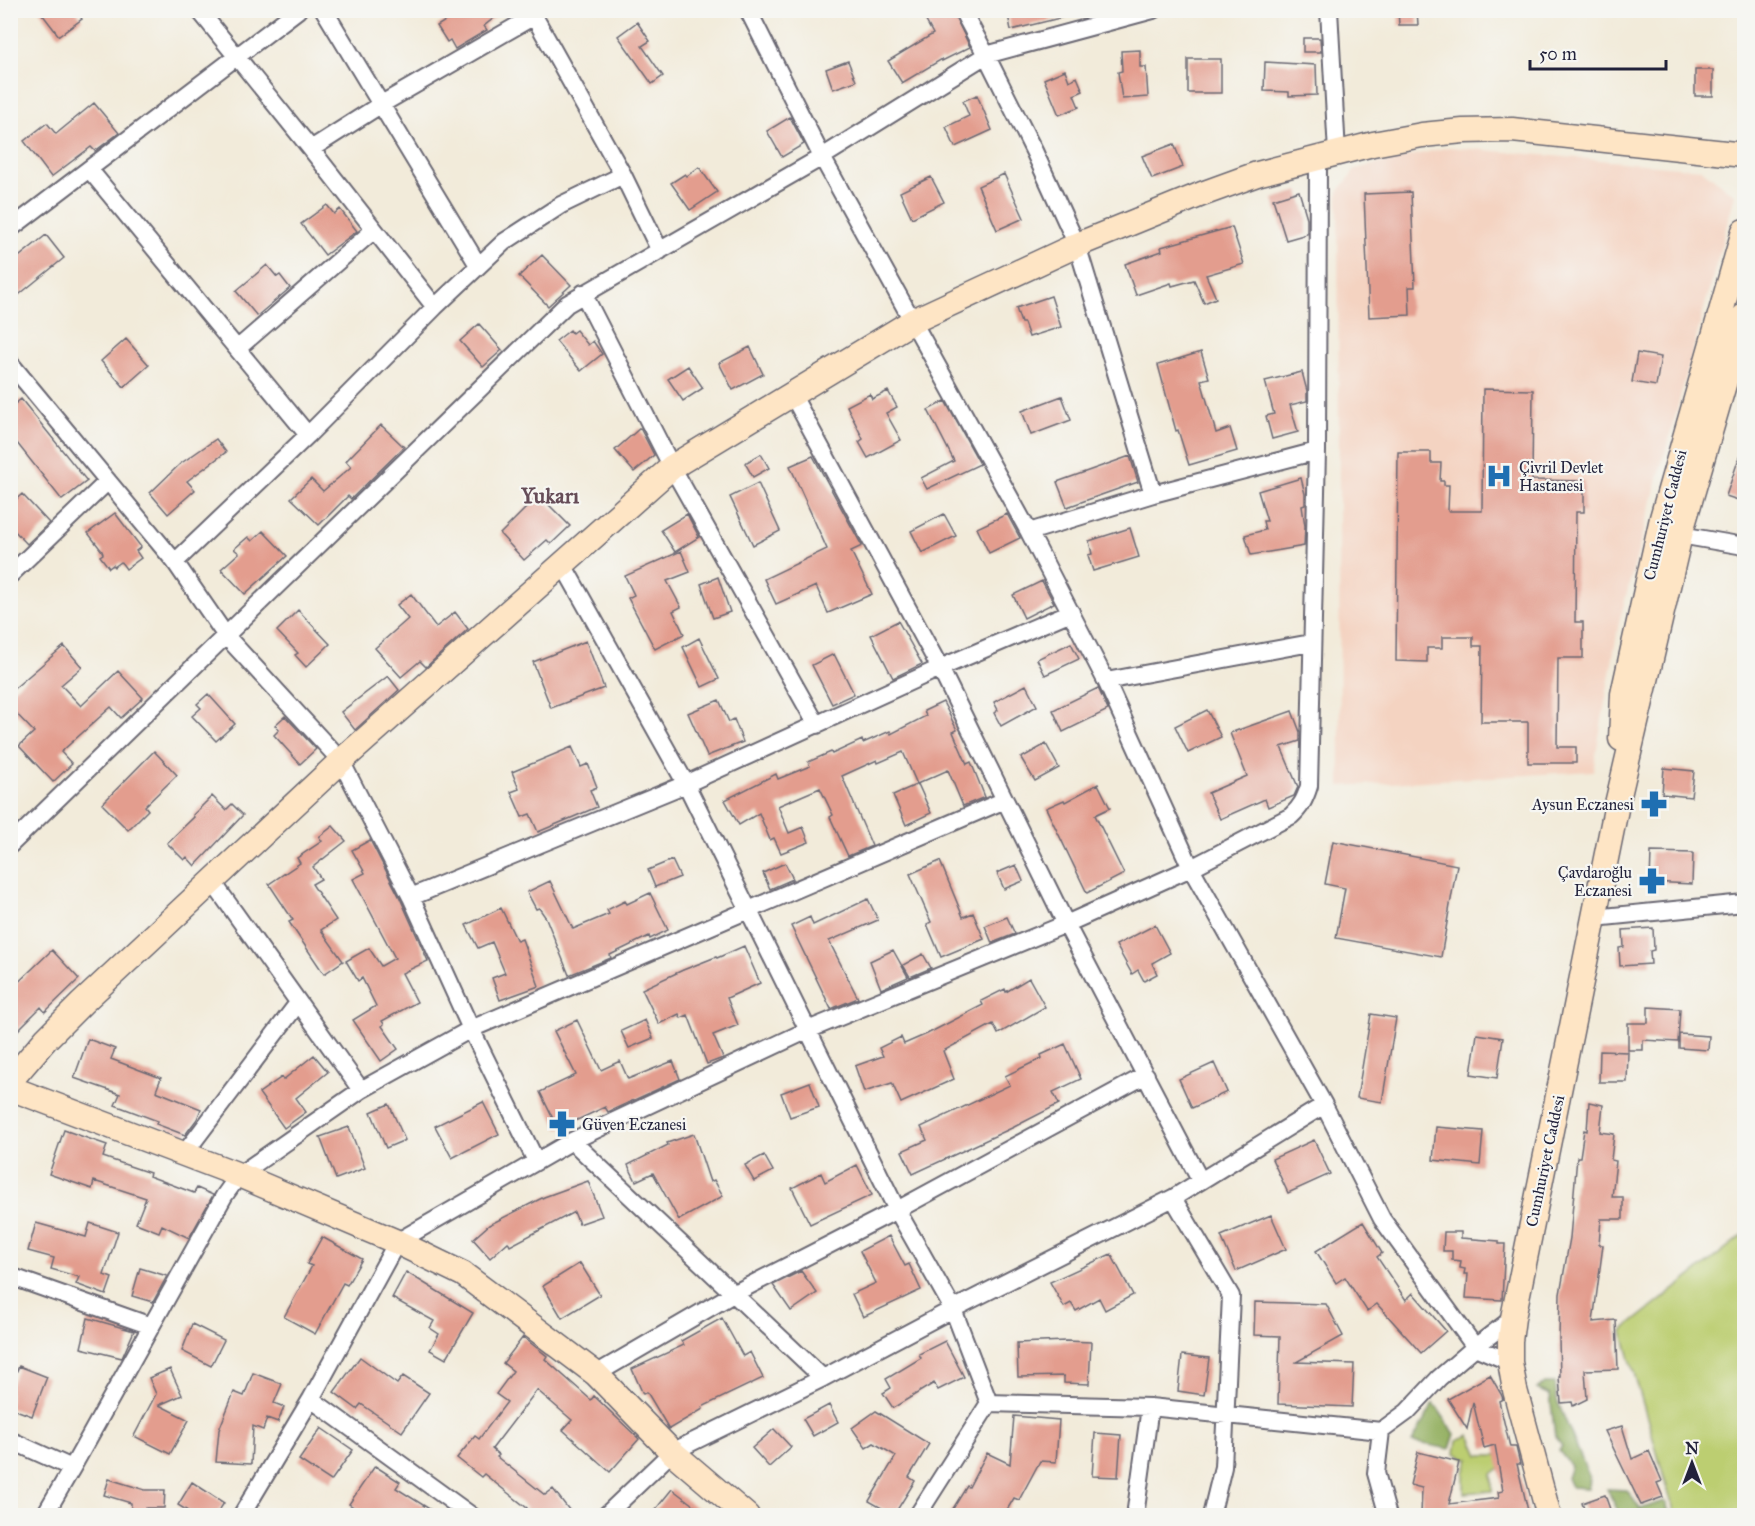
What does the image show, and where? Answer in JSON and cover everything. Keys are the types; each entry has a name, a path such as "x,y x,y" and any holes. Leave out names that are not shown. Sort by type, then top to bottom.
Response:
{"street":[{"path":"199,10 435,307"},
{"path":"10,230 298,10"},
{"path":"324,10 478,265"},
{"path":"748,10 822,158 1071,612 1106,681 1191,868 1324,1105 1382,1219 1475,1347 1510,1362"},
{"path":"962,10 1034,151 1077,245 1153,494"},
{"path":"10,845 549,319 583,293 822,158 986,54 1153,10"},
{"path":"241,1515 311,1399 397,1242 572,1141 808,1030 1066,924 1191,868 1291,816 1306,798 1309,786 1311,643 1328,155 1329,10"},
{"path":"311,149 380,105 537,13 623,175 660,251"},
{"path":"10,1081 46,1039 82,1003 341,761 672,467 913,321 1077,245 1202,194 1257,174 1372,144 1422,135 1512,130 1744,155"},
{"path":"89,169 308,435"},
{"path":"175,562 504,242 529,224 623,175"},
{"path":"237,349 374,230"},
{"name":"Cumhuriyet Caddesi","path":"1617,804 1623,694 1647,584 1662,518 1744,231"},
{"path":"583,293 672,467 817,725"},
{"name":"Cumhuriyet Caddesi","path":"1549,1515 1515,1390 1510,1362 1513,1318 1617,804 1680,536 1744,316"},
{"path":"10,363 175,562 226,636 341,761 411,897 471,1029 536,1161"},
{"path":"792,394 940,668 1066,924 1200,1180"},
{"path":"1029,532 1153,494 1317,451"},
{"path":"10,574 108,481"},
{"path":"1680,536 1744,546"},
{"path":"562,563 686,784 897,1210 953,1310 989,1403"},
{"path":"411,897 686,784 940,668 1071,612"},
{"path":"1106,681 1311,643"},
{"path":"44,1515 224,1196 239,1175 361,1090 471,1029 1005,801"},
{"path":"212,881 361,1090"},
{"path":"1594,918 1744,903"},
{"path":"184,1154 298,1003"},
{"path":"596,1374 733,1294 897,1210 1146,1075"},
{"path":"10,1088 239,1175 397,1242 463,1274 596,1374 672,1452 747,1515"},
{"path":"605,1515 672,1452 823,1378 1173,1198 1324,1105"},
{"path":"572,1141 823,1378"},
{"path":"1173,1198 1232,1296 1223,1467 1211,1515"},
{"path":"10,1276 150,1326"},
{"path":"989,1403 1150,1407 1381,1431 1407,1412 1439,1378 1475,1347 1513,1318"},
{"path":"311,1399 472,1515"},
{"path":"917,1515 989,1403"},
{"path":"1135,1515 1150,1407"},
{"path":"1381,1431 1376,1473 1388,1515"},
{"path":"10,1440 72,1468"}],"shaded area":[{"name":"Çivril Devlet Hastanesi","path":"1449,147 1701,169 1735,195 1619,622 1593,771 1340,786 1338,192 1356,169"}],"green space":[{"path":"1744,1234 1744,1515 1675,1515 1622,1331"},
{"path":"1544,1383 1555,1383 1557,1400 1589,1476 1588,1488 1571,1487 1567,1478 1571,1466 1559,1451 1562,1446 1555,1437 1550,1395 1537,1389"},
{"path":"1434,1403 1455,1434 1450,1449 1412,1442"},
{"path":"1470,1435 1479,1455 1498,1455 1502,1466 1492,1474 1492,1491 1464,1493 1464,1473 1469,1459 1455,1453 1457,1440"},
{"path":"1607,1489 1627,1490 1640,1509 1665,1501 1669,1512 1661,1515 1620,1515"}],"building":[{"path":"39,10 76,10 82,19 59,36"},
{"path":"463,10 504,10 484,26 487,30 455,49 450,40 447,42 437,26"},
{"path":"920,10 952,10 970,47 942,61 942,59 902,83 888,61 933,34"},
{"path":"1007,10 1064,10 1064,17 1011,30"},
{"path":"1398,10 1417,10 1418,25 1399,25"},
{"path":"637,22 650,41 642,46 663,76 652,84 618,36"},
{"path":"1303,38 1320,38 1321,52 1303,52"},
{"path":"1140,50 1140,67 1146,67 1148,97 1122,99 1118,72 1122,71 1121,51"},
{"path":"1188,59 1221,59 1221,93 1188,93"},
{"path":"848,61 856,81 833,89 826,69"},
{"path":"1265,62 1316,65 1317,95 1289,96 1289,92 1264,91"},
{"path":"1065,70 1069,81 1077,77 1083,91 1074,95 1079,107 1059,115 1044,79"},
{"path":"1695,70 1713,70 1713,96 1695,96"},
{"path":"977,95 992,130 955,147 946,127 969,116 963,101"},
{"path":"94,103 119,133 95,151 91,147 51,177 24,141 47,123 56,134"},
{"path":"790,117 804,144 782,157 767,131"},
{"path":"1174,144 1183,167 1152,179 1142,156"},
{"path":"699,167 717,192 690,210 671,183 685,174 687,176"},
{"path":"1004,174 1024,218 997,230 978,186"},
{"path":"931,177 944,202 912,218 900,192"},
{"path":"1299,191 1307,218 1307,234 1286,240 1273,199"},
{"path":"1411,192 1415,287 1409,287 1410,315 1369,317 1364,194"},
{"path":"327,205 334,214 340,209 357,231 325,255 301,224"},
{"path":"1232,227 1244,264 1206,275 1216,298 1204,303 1194,280 1172,286 1171,283 1136,295 1125,264 1162,251 1161,247"},
{"path":"46,235 64,258 10,302 10,264"},
{"path":"542,255 571,285 548,306 519,276"},
{"path":"267,265 277,277 280,275 290,288 257,316 236,291"},
{"path":"1051,296 1061,327 1029,337 1016,308"},
{"path":"479,324 502,350 483,367 460,341"},
{"path":"570,330 572,333 576,330 588,345 593,341 602,354 581,371 556,341"},
{"path":"126,339 149,365 124,387 101,361"},
{"path":"750,347 763,374 733,390 719,363"},
{"path":"1201,352 1209,378 1201,380 1216,433 1230,428 1237,451 1189,465 1178,430 1176,431 1158,365"},
{"path":"1637,353 1661,357 1656,386 1632,382"},
{"path":"688,366 703,388 683,401 668,379"},
{"path":"1302,372 1307,401 1290,405 1298,432 1272,439 1266,416 1274,414 1265,381"},
{"path":"1483,389 1533,390 1532,480 1584,481 1584,512 1576,512 1575,622 1583,622 1583,658 1558,658 1557,747 1576,747 1576,763 1528,763 1528,722 1481,722 1482,646 1473,646 1473,637 1442,637 1442,648 1427,648 1427,662 1396,661 1398,452 1431,452 1431,463 1441,463 1440,481 1444,481 1444,485 1449,485 1448,511 1482,511"},
{"path":"888,391 897,407 886,413 901,440 868,458 859,442 863,439 847,406 870,394 872,399"},
{"path":"1062,396 1071,420 1031,435 1022,411"},
{"path":"21,399 87,481 62,500 17,443 10,449 10,408"},
{"path":"945,401 980,464 927,489 921,478 954,461 928,410"},
{"path":"381,425 404,447 351,499 348,496 319,525 291,498 311,479 323,491 351,467 346,461"},
{"path":"640,428 654,455 634,472 615,450"},
{"path":"216,439 226,452 187,481 195,490 168,514 150,493 180,464"},
{"path":"1742,449 1744,450 1744,502 1726,496"},
{"path":"761,454 769,468 753,477 745,463"},
{"path":"813,456 862,546 851,551 872,594 828,613 816,586 776,604 764,579 827,549 790,466"},
{"path":"1130,456 1138,482 1067,507 1057,482"},
{"path":"1301,478 1305,494 1305,505 1302,506 1305,526 1304,546 1251,555 1245,535 1265,530 1263,521 1267,521 1258,491"},
{"path":"758,483 780,531 753,545 730,497"},
{"path":"22,494 49,523 27,544 10,526 10,505"},
{"path":"539,495 570,526 551,544 547,540 524,560 500,534"},
{"path":"115,513 141,547 136,551 141,558 126,569 121,562 109,568 100,556 103,554 102,551 88,533"},
{"path":"687,514 699,537 675,552 661,530"},
{"path":"944,514 956,536 922,553 911,531"},
{"path":"1007,514 1020,538 989,553 977,528"},
{"path":"1130,528 1139,557 1093,571 1088,555 1092,554 1089,541"},
{"path":"263,531 287,556 245,594 221,569 239,553 234,549 248,537 252,541"},
{"path":"681,551 690,572 667,581 681,607 673,611 684,634 655,649 628,598 634,595 625,576"},
{"path":"718,577 730,612 713,618 701,584"},
{"path":"1042,581 1054,603 1024,618 1013,595"},
{"path":"411,594 436,627 455,612 468,629 426,667 420,661 401,677 375,648 408,619 397,605"},
{"path":"298,610 330,644 306,667 295,655 298,653 277,631"},
{"path":"898,621 922,664 893,678 871,635"},
{"path":"699,638 719,679 702,687 683,647"},
{"path":"586,641 604,688 551,708 533,662"},
{"path":"1071,643 1079,659 1045,675 1037,659"},
{"path":"64,646 82,667 61,685 81,706 118,671 143,698 121,718 111,707 61,752 72,764 53,782 19,746 34,732 10,707 10,692"},
{"path":"834,654 854,694 832,704 812,665"},
{"path":"388,676 399,690 355,730 341,712"},
{"path":"1026,685 1037,706 1001,726 994,713 998,710 994,702"},
{"path":"1098,688 1108,710 1063,732 1053,710"},
{"path":"208,694 235,724 216,741 192,716 201,708 197,704"},
{"path":"719,700 729,722 734,719 743,742 707,756 688,713"},
{"path":"943,702 957,730 953,732 967,764 971,762 985,797 963,806 948,770 917,784 903,752 878,763 877,760 842,776 872,846 848,856 820,788 778,806 789,833 803,827 809,842 781,853 774,838 770,840 759,813 739,825 725,800 776,774 778,779 810,766 808,762 831,752 832,754 862,740 863,743 890,731 891,734 926,716 924,711"},
{"path":"1207,710 1221,737 1188,753 1175,726"},
{"path":"1292,711 1300,732 1300,741 1281,747 1298,787 1294,796 1268,807 1265,799 1220,819 1208,793 1247,776 1230,733"},
{"path":"285,716 316,749 300,764 274,735 279,730 275,725"},
{"path":"1046,744 1059,768 1035,781 1021,758"},
{"path":"572,747 581,767 588,764 597,787 590,790 597,807 538,832 530,814 522,817 511,792 519,789 512,772"},
{"path":"154,751 177,775 145,806 148,810 128,830 102,804"},
{"path":"1664,768 1694,771 1691,797 1662,794"},
{"path":"918,784 931,813 906,825 893,795"},
{"path":"1098,784 1110,808 1095,815 1124,874 1087,893 1046,808 1064,800 1065,802"},
{"path":"212,796 226,810 232,804 243,815 195,866 187,857 184,860 167,843"},
{"path":"333,826 346,841 313,867 321,879 312,884 336,920 321,930 343,961 324,974 289,922 293,920 269,884 300,863 297,858 322,841 319,837"},
{"path":"370,840 400,898 428,961 402,973 417,1002 382,1021 384,1024 382,1026 398,1049 381,1061 353,1020 376,1006 362,978 358,981 346,961 369,948 381,966 395,958 353,879 365,873 352,850"},
{"path":"1333,841 1457,865 1441,957 1336,938 1345,888 1325,884"},
{"path":"1651,852 1693,853 1692,884 1650,882"},
{"path":"672,860 680,877 655,887 648,870"},
{"path":"940,861 963,917 973,913 984,939 941,957 927,924 931,922 910,874"},
{"path":"785,863 793,879 770,889 763,873"},
{"path":"1016,865 1023,881 1004,889 997,873"},
{"path":"550,881 573,929 609,914 607,910 625,901 627,904 650,893 668,930 650,939 649,936 610,955 611,958 569,975 546,918 539,908 536,909 527,892"},
{"path":"868,899 878,920 829,941 858,998 831,1009 791,926 810,917 813,925"},
{"path":"501,908 517,941 522,939 539,986 500,1000 492,978 505,973 492,942 478,948 466,925"},
{"path":"1007,917 1015,934 992,943 985,926"},
{"path":"1155,925 1170,953 1152,963 1157,974 1144,981 1138,970 1132,974 1116,945"},
{"path":"1653,928 1654,950 1650,951 1651,964 1620,966 1619,948 1624,947 1623,930"},
{"path":"744,946 760,983 727,998 738,1025 713,1035 723,1058 707,1064 688,1015 681,1018 679,1014 659,1024 642,989"},
{"path":"52,950 79,979 45,1012 41,1007 10,1038 10,990"},
{"path":"893,950 908,977 881,989 870,961"},
{"path":"923,954 931,968 910,977 903,965"},
{"path":"1029,978 1045,1007 998,1034 993,1024 943,1051 954,1079 901,1103 892,1083 864,1092 855,1066 883,1056 879,1048 901,1037 904,1044 927,1034 983,1005 981,1001 1005,989 1006,992"},
{"path":"1648,1007 1680,1009 1678,1042 1643,1040 1643,1050 1628,1050 1628,1023 1648,1023"},
{"path":"1371,1014 1396,1018 1382,1102 1357,1098"},
{"path":"577,1020 601,1070 620,1061 628,1079 673,1061 680,1079 608,1112 605,1107 558,1129 540,1092 576,1075 554,1031"},
{"path":"645,1020 653,1038 629,1048 621,1031"},
{"path":"1477,1034 1503,1038 1497,1078 1471,1074"},
{"path":"1679,1034 1709,1036 1708,1050 1679,1048"},
{"path":"88,1039 115,1049 111,1059 161,1078 156,1091 201,1109 197,1119 185,1135 156,1124 158,1121 115,1105 120,1094 74,1078"},
{"path":"1065,1044 1081,1079 1053,1092 1059,1104 913,1174 902,1151 927,1140 921,1127 1010,1085 1005,1076"},
{"path":"1600,1051 1628,1052 1627,1082 1599,1082"},
{"path":"314,1055 328,1072 296,1098 306,1112 284,1128 259,1093 282,1077 283,1080"},
{"path":"1214,1063 1227,1092 1192,1108 1179,1079"},
{"path":"810,1082 819,1107 790,1117 781,1093"},
{"path":"483,1102 499,1134 452,1158 435,1126"},
{"path":"1589,1102 1603,1105 1600,1132 1614,1134 1611,1160 1616,1161 1612,1197 1623,1197 1623,1219 1601,1219 1599,1245 1603,1245 1593,1322 1616,1320 1618,1369 1585,1370 1587,1399 1573,1406 1572,1402 1561,1403 1560,1294 1570,1238 1577,1157 1580,1157 1584,1130 1587,1131"},
{"path":"389,1104 405,1140 386,1148 371,1112"},
{"path":"349,1127 365,1168 336,1179 320,1137"},
{"path":"1436,1127 1483,1131 1480,1165 1433,1160"},
{"path":"64,1130 107,1145 103,1157 150,1173 149,1176 194,1193 197,1188 213,1195 189,1238 162,1225 159,1232 136,1223 146,1198 94,1181 92,1189 49,1174"},
{"path":"694,1134 710,1182 714,1180 723,1196 679,1220 653,1173 636,1181 628,1165 668,1145 667,1143"},
{"path":"1314,1140 1330,1174 1288,1193 1272,1159"},
{"path":"764,1155 773,1171 754,1181 745,1165"},
{"path":"857,1165 872,1195 810,1224 792,1188 821,1173 825,1182"},
{"path":"588,1181 602,1216 579,1224 574,1212 510,1246 508,1242 490,1258 473,1239 489,1225 544,1197"},
{"path":"1271,1215 1286,1249 1236,1271 1221,1236"},
{"path":"1363,1222 1382,1253 1377,1257 1406,1300 1413,1293 1446,1331 1421,1353 1377,1304 1367,1311 1345,1277 1336,1283 1316,1251"},
{"path":"36,1223 86,1237 90,1223 118,1232 104,1275 112,1278 106,1295 76,1284 79,1277 51,1269 54,1258 28,1251"},
{"path":"1444,1232 1461,1232 1461,1238 1499,1241 1499,1244 1505,1244 1502,1300 1466,1298 1468,1274 1464,1274 1465,1269 1460,1268 1461,1261 1452,1260 1452,1251 1443,1251"},
{"path":"889,1236 905,1266 909,1264 921,1290 863,1317 852,1294 876,1283 860,1251"},
{"path":"322,1237 362,1259 347,1285 343,1283 315,1334 284,1317 312,1266 307,1264"},
{"path":"1111,1254 1133,1295 1105,1310 1099,1298 1076,1311 1071,1303 1064,1307 1050,1282"},
{"path":"580,1263 600,1295 562,1318 543,1286"},
{"path":"140,1268 167,1276 153,1302 132,1296"},
{"path":"801,1271 817,1293 791,1311 773,1285"},
{"path":"406,1272 473,1313 446,1359 430,1350 439,1334 430,1328 434,1321 392,1298"},
{"path":"1255,1302 1326,1304 1343,1336 1296,1362 1354,1364 1352,1407 1278,1404 1280,1336 1254,1335"},
{"path":"88,1318 134,1331 122,1358 81,1348"},
{"path":"722,1318 743,1356 750,1352 763,1378 702,1407 703,1409 669,1429 647,1392 643,1394 632,1369 684,1345 681,1341"},
{"path":"192,1324 224,1340 211,1366 182,1351"},
{"path":"523,1337 547,1356 545,1359 591,1400 594,1396 639,1439 610,1472 563,1430 572,1420 537,1390 492,1449 499,1455 497,1457 545,1495 553,1489 573,1515 517,1515 527,1508 484,1474 481,1477 457,1458 475,1436 479,1439 507,1402 496,1394 513,1371 503,1363"},
{"path":"945,1341 964,1377 938,1390 934,1383 893,1408 883,1393 891,1388 886,1379 921,1358 919,1354"},
{"path":"1091,1342 1089,1384 1064,1383 1064,1376 1018,1377 1017,1343"},
{"path":"1182,1355 1209,1358 1204,1395 1178,1391"},
{"path":"360,1357 397,1384 403,1376 429,1393 402,1432 361,1404 357,1409 334,1392"},
{"path":"19,1366 47,1377 32,1416 10,1408 10,1387"},
{"path":"170,1369 182,1395 159,1405 189,1420 170,1454 134,1436 156,1394 149,1378"},
{"path":"253,1373 282,1384 274,1403 284,1407 278,1422 267,1418 263,1430 253,1426 251,1464 216,1462 219,1430 234,1392 244,1396"},
{"path":"1490,1375 1503,1399 1499,1401 1510,1447 1516,1447 1520,1464 1517,1464 1529,1515 1421,1515 1422,1488 1410,1485 1418,1452 1459,1462 1449,1504 1499,1498 1498,1492 1503,1491 1495,1445 1484,1448 1473,1402 1467,1429 1448,1399"},
{"path":"829,1405 838,1422 813,1436 803,1419"},
{"path":"876,1411 929,1444 909,1477 915,1481 894,1515 869,1501 896,1456 874,1443 866,1448 852,1428"},
{"path":"1014,1416 1059,1420 1056,1462 1040,1461 1019,1500 1014,1498 1004,1515 949,1515 967,1486 969,1487 987,1453 1010,1464"},
{"path":"1622,1426 1632,1459 1649,1451 1662,1481 1657,1483 1663,1497 1641,1505 1605,1431"},
{"path":"321,1428 353,1450 331,1481 299,1460"},
{"path":"774,1429 791,1447 769,1467 752,1448"},
{"path":"1095,1433 1121,1435 1118,1477 1092,1476"},
{"path":"375,1466 400,1482 396,1488 439,1515 365,1515 349,1504"},
{"path":"109,1479 145,1490 165,1490 164,1508 146,1508 146,1512 131,1511 131,1503 104,1495"},
{"path":"192,1482 224,1503 216,1515 194,1515 178,1505"},
{"path":"672,1489 706,1515 651,1515"},
{"path":"1605,1495 1612,1515 1586,1515 1582,1503"}],"place":[{"name":"Çivril Devlet Hastanesi","path":"1499,476"},
{"name":"Aysun Eczanesi","path":"1654,804"},
{"name":"Çavdaroğlu Eczanesi","path":"1652,881"},
{"name":"Güven Eczanesi","path":"562,1124"}],"district":[{"name":"Yukarı","path":"550,495"}]}
